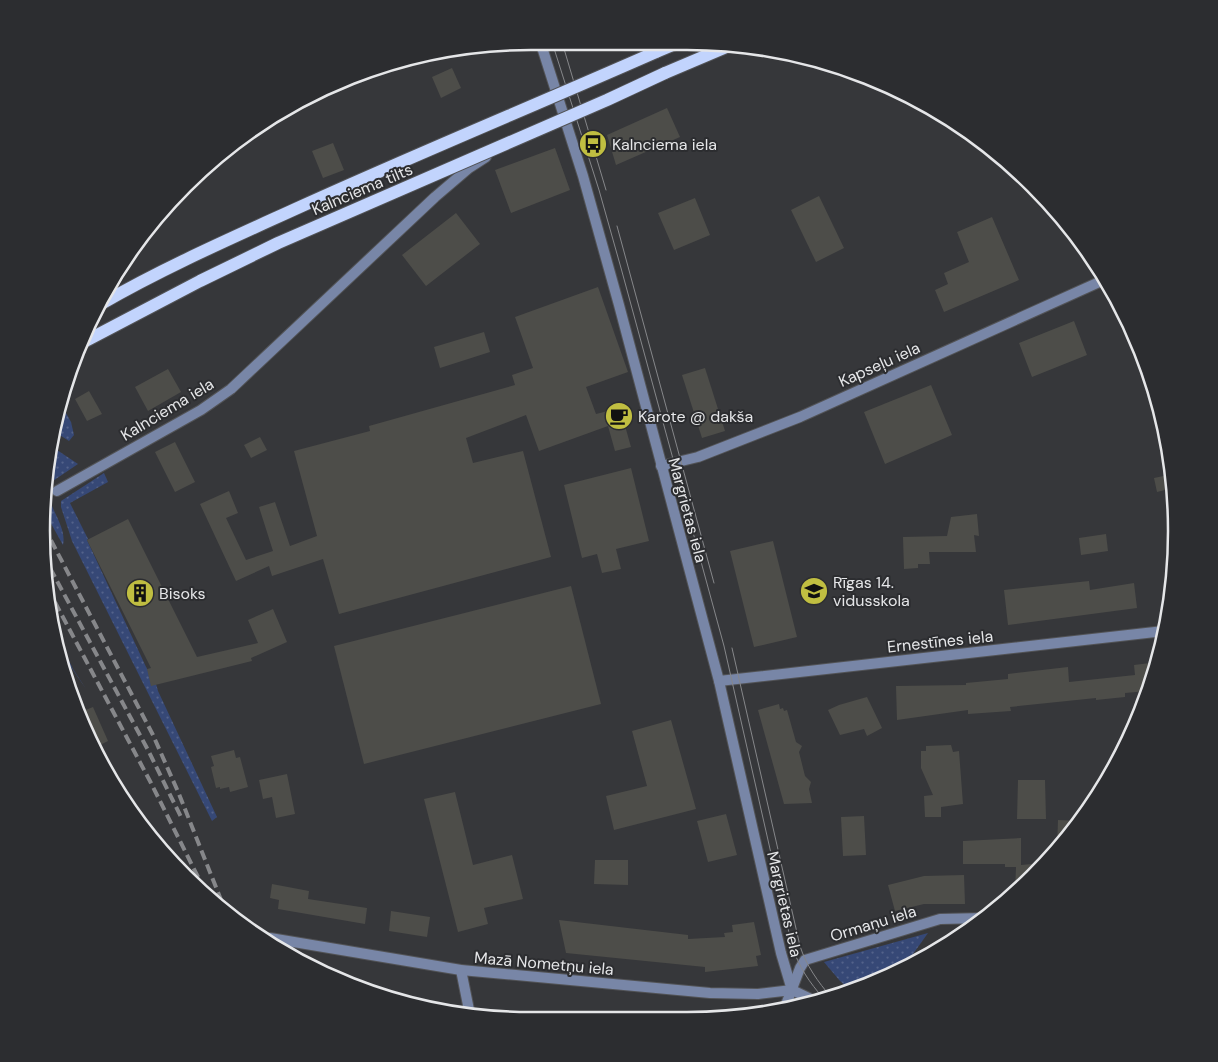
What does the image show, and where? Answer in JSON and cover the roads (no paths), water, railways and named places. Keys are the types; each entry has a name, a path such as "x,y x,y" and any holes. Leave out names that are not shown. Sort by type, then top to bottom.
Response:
{"main road":[{"name":"Kalnciema tilts","path":"109,300 187,260 425,150 661,50"},
{"name":"Kalnciema tilts","path":"91,338 200,281 278,243 716,51"}],"street":[{"name":"Margrietas iela","path":"543,50 582,176 616,296 720,681 782,958 792,990"},
{"name":"Kalnciema iela","path":"57,491 200,410 231,389 387,241 469,168 491,154 565,122"},
{"name":"Kapseļu iela","path":"661,466 698,458 800,417 1099,282"},
{"name":"Ernestīnes iela","path":"720,681 1157,632"},
{"name":"Ormaņu iela","path":"787,1002 805,960 940,919 972,918"},
{"name":"Mazā Nometņu iela","path":"276,939 461,970 710,993 758,994 792,990"},
{"path":"461,970 469,1008"},
{"path":"792,990 807,997"}],"tram line":[{"path":"555,50 599,190 724,646 792,946 805,974 820,993"},
{"path":"564,50 606,190"},
{"path":"617,226 714,583"},
{"path":"732,648 800,946 813,973 826,991"}],"railway":[{"path":"50,539 153,735 179,794 220,898"},
{"path":"52,572 148,750 181,817"},
{"path":"55,603 151,783 199,878"}],"place":[{"name":"Kalnciema iela","path":"593,144"},
{"name":"Karote @ dakša","path":"619,416"},
{"name":"Rīgas 14. vidusskola","path":"814,591"},
{"name":"Bisoks","path":"140,593"}]}
